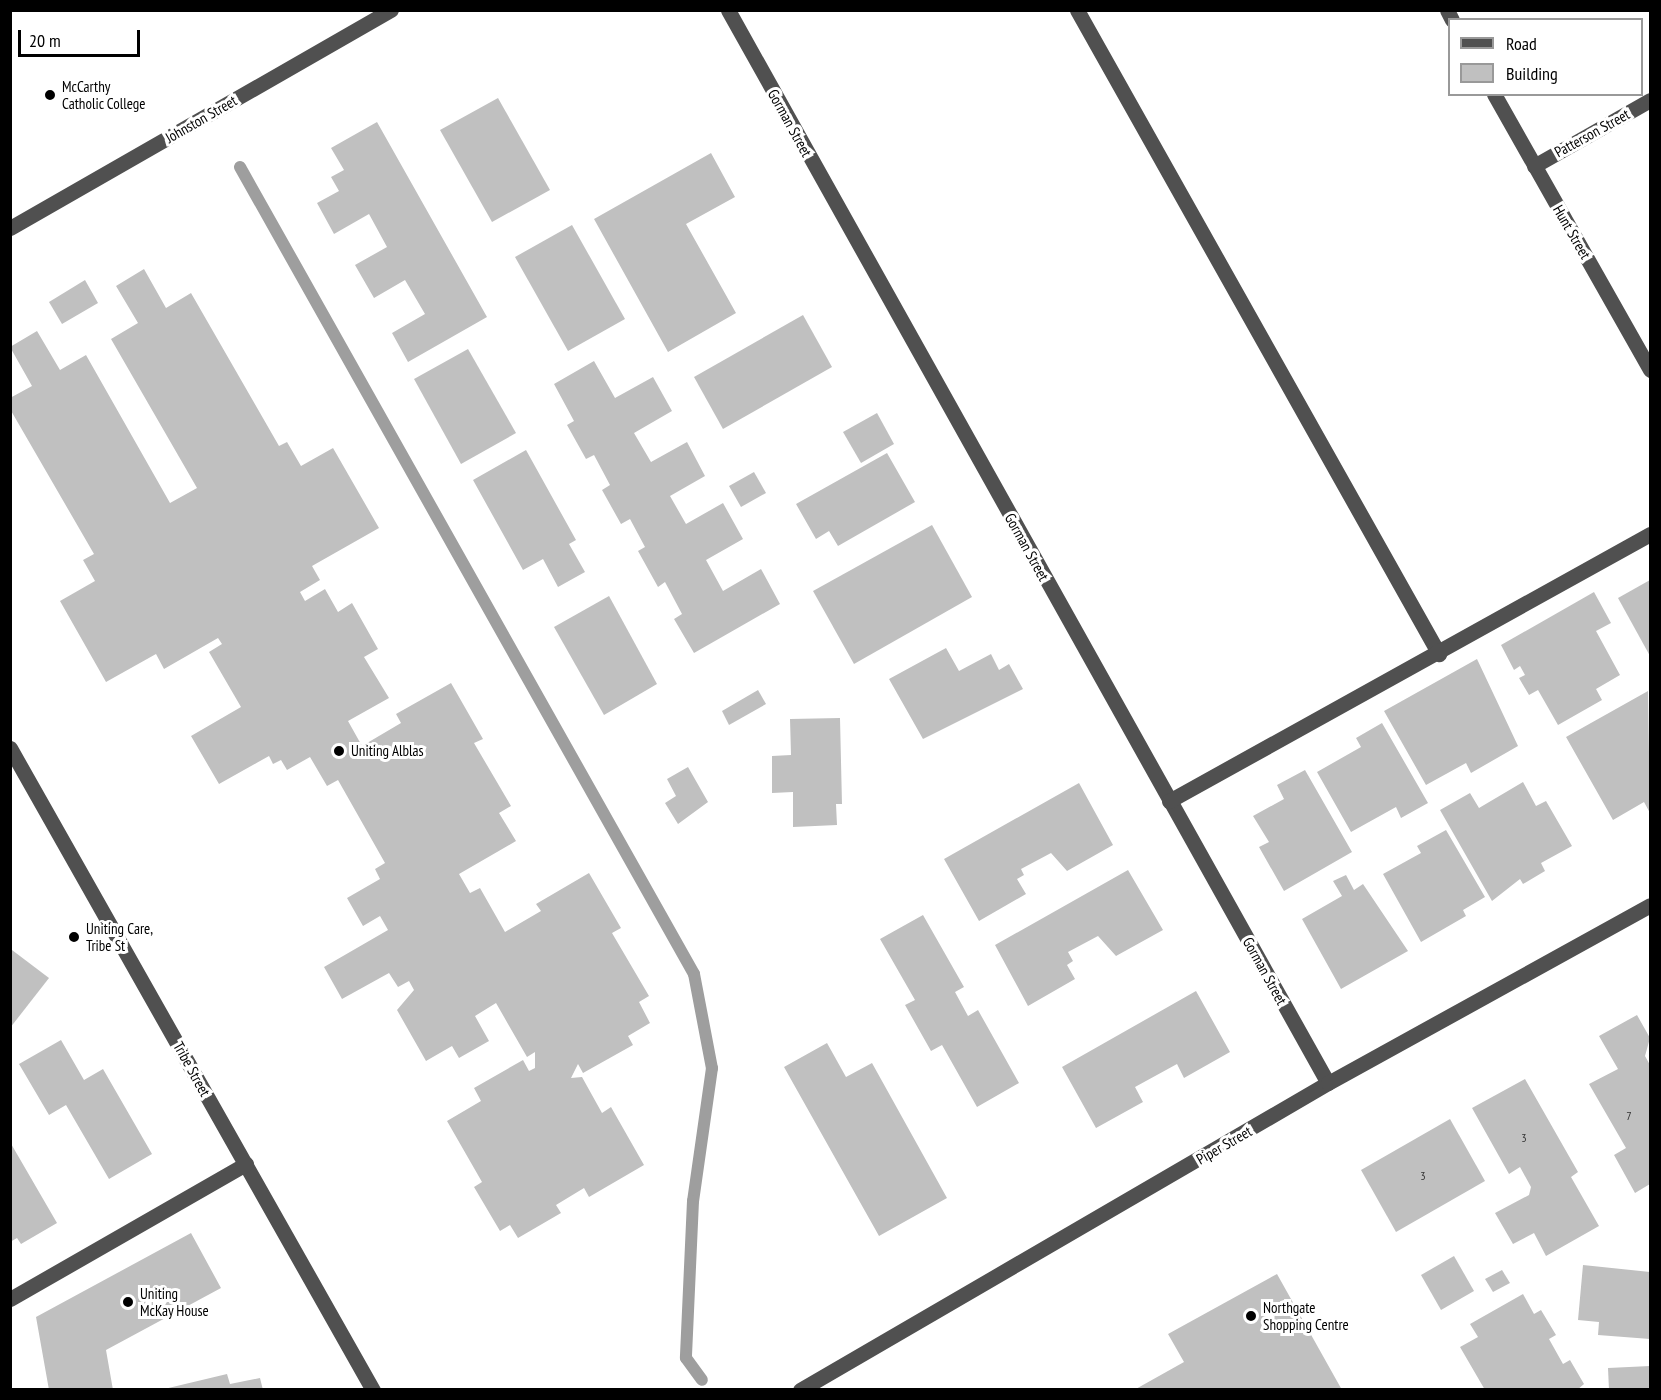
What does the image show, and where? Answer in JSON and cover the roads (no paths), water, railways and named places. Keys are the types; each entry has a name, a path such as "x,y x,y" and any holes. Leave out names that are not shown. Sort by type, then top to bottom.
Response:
{"street":[{"name":"Johnston Street","path":"10,228 391,10"},
{"name":"Gorman Street","path":"728,10 1328,1083"},
{"path":"1077,10 1439,654"},
{"name":"Hunt Street","path":"1495,96 1650,370"},
{"name":"Patterson Street","path":"1534,166 1650,100"},
{"path":"1169,801 1439,654 1650,534"},
{"name":"Tribe Street","path":"10,748 373,1389"},
{"name":"Piper Street","path":"800,1389 1328,1083 1650,905"},
{"path":"10,1299 246,1164"}],"waterway":[{"path":"240,167 694,974 712,1068 693,1201 686,1358 702,1380"}],"place":[{"name":"McCarthy Catholic College","path":"50,95"},
{"name":"Uniting Alblas","path":"339,751"},
{"name":"Uniting Care, Tribe St","path":"74,937"},
{"name":"Uniting McKay House","path":"128,1302"},
{"name":"Northgate Shopping Centre","path":"1251,1316"}]}
